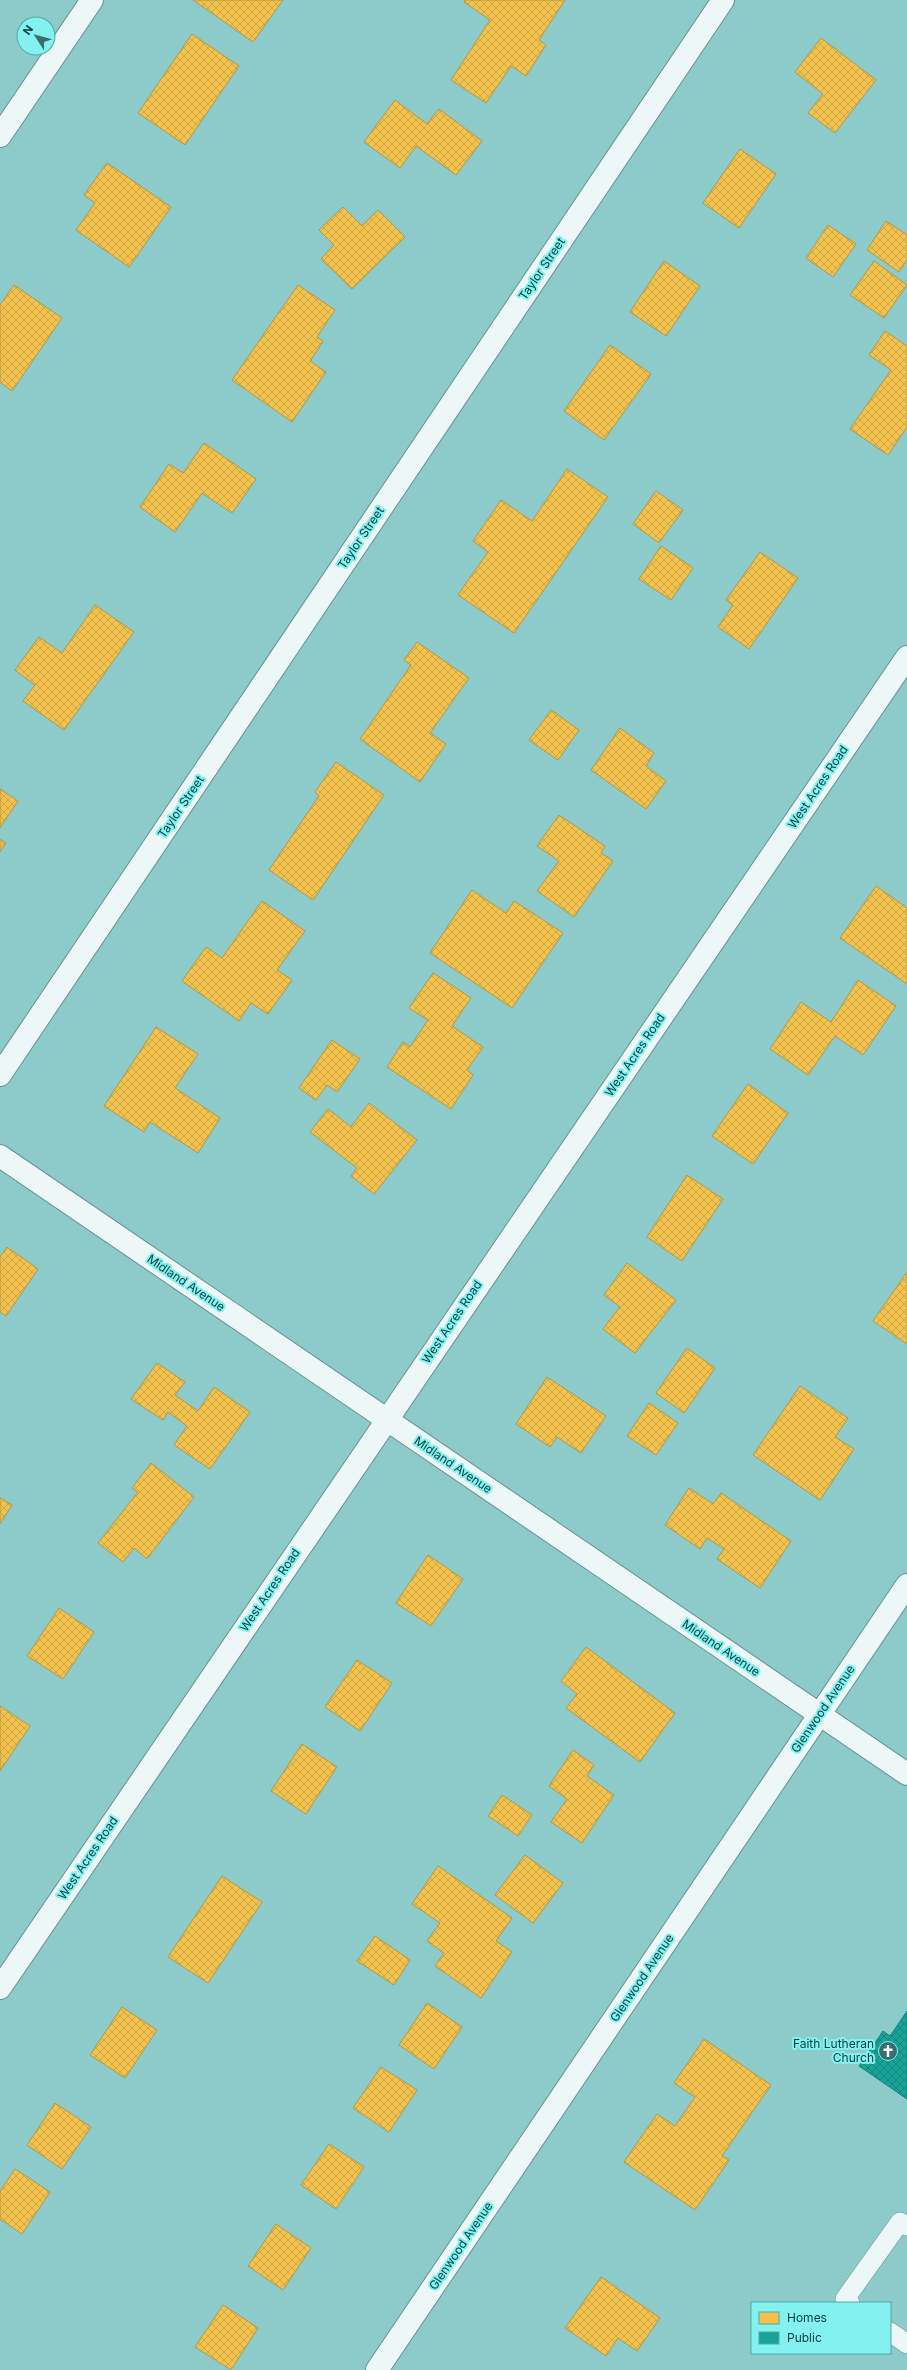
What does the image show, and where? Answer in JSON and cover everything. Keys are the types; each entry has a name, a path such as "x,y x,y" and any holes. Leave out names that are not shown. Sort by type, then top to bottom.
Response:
{"street":[{"path":"0,136 92,0"},
{"name":"Taylor Street","path":"0,1075 723,0"},
{"name":"West Acres Road","path":"0,1988 386,1419 907,657"},
{"name":"Midland Avenue","path":"0,1156 907,1774"},
{"name":"Glenwood Avenue","path":"377,2370 907,1585"}],"lane":[{"path":"849,2302 845,2299 900,2222 907,2226"},
{"path":"891,2333 907,2344"}],"building: Homes":[{"path":"193,0 283,0 253,42"},
{"path":"465,0 565,0 539,40 546,45 526,76 511,66 486,103 451,80 490,20 464,2"},
{"path":"192,34 239,66 185,145 138,113"},
{"path":"821,38 876,80 835,133 808,113 823,94 795,72"},
{"path":"395,100 427,124 439,109 482,141 456,175 416,146 400,168 364,142"},
{"path":"740,149 776,174 739,228 703,203"},
{"path":"107,163 171,207 129,267 76,230 95,203 84,195"},
{"path":"343,207 362,226 378,210 405,237 352,289 321,259 334,245 319,230"},
{"path":"886,221 907,235 907,260 899,272 867,250"},
{"path":"828,225 856,244 833,277 806,258"},
{"path":"664,261 700,286 666,336 630,312"},
{"path":"874,261 907,285 884,318 850,295"},
{"path":"14,285 62,318 12,391 0,382 0,305"},
{"path":"298,285 335,310 317,337 323,341 310,361 326,372 292,422 232,380"},
{"path":"885,331 907,346 907,427 888,455 850,429 891,370 869,355"},
{"path":"610,345 651,374 604,440 564,411"},
{"path":"204,443 256,479 232,513 202,493 175,532 140,507 169,464 183,473"},
{"path":"567,469 608,497 514,633 458,595 488,552 473,541 501,500 532,521"},
{"path":"656,491 683,510 659,543 633,524"},
{"path":"661,546 693,568 671,600 639,579"},
{"path":"760,552 798,578 749,649 718,627 733,605 726,600"},
{"path":"95,605 134,632 64,730 23,701 35,685 15,670 39,637 62,653"},
{"path":"417,642 469,678 430,733 446,744 420,782 360,739 411,665 404,660"},
{"path":"551,710 579,730 558,760 529,740"},
{"path":"620,728 654,753 646,766 666,781 646,809 591,770"},
{"path":"336,762 384,795 313,900 269,870 319,796 315,792"},
{"path":"0,789 18,801 0,828"},
{"path":"559,815 605,846 601,853 613,861 574,917 537,891 559,861 537,846"},
{"path":"0,839 6,843 0,852"},
{"path":"876,886 907,908 907,984 840,938"},
{"path":"472,890 506,913 514,901 563,933 512,1008 430,953"},
{"path":"262,901 305,931 277,970 292,980 268,1014 251,1003 239,1021 182,981 206,947 222,958"},
{"path":"433,973 471,998 452,1026 483,1047 467,1070 473,1075 451,1109 387,1067 403,1042 410,1047 428,1020 409,1008"},
{"path":"858,980 896,1006 863,1055 835,1036 808,1075 770,1049 801,1002 831,1022"},
{"path":"156,1027 198,1054 175,1088 220,1118 198,1153 150,1122 144,1132 104,1106"},
{"path":"332,1040 360,1059 337,1092 327,1085 316,1100 299,1088"},
{"path":"748,1084 788,1113 753,1164 712,1136"},
{"path":"369,1103 417,1140 374,1194 351,1176 357,1168 310,1132 328,1109 351,1127"},
{"path":"687,1175 723,1199 682,1261 647,1237"},
{"path":"7,1247 38,1269 6,1316 0,1312 0,1257"},
{"path":"627,1263 676,1300 635,1353 603,1329 620,1307 604,1295"},
{"path":"907,1272 907,1344 873,1321"},
{"path":"687,1348 715,1368 684,1413 656,1393"},
{"path":"157,1363 185,1382 175,1395 198,1411 214,1387 250,1412 210,1469 174,1445 187,1426 168,1412 163,1420 131,1399"},
{"path":"547,1377 606,1416 581,1453 557,1437 550,1447 516,1424"},
{"path":"800,1386 848,1418 835,1437 854,1449 820,1500 753,1455"},
{"path":"649,1403 678,1423 656,1455 627,1436"},
{"path":"151,1463 194,1497 147,1559 134,1548 123,1562 98,1543 138,1492 132,1488"},
{"path":"689,1488 713,1504 721,1493 791,1541 760,1588 717,1559 724,1549 707,1538 700,1549 665,1525"},
{"path":"0,1498 12,1505 0,1524"},
{"path":"428,1555 463,1579 431,1626 396,1603"},
{"path":"59,1608 94,1632 63,1679 27,1656"},
{"path":"586,1647 675,1713 640,1762 566,1708 577,1694 561,1681"},
{"path":"357,1660 392,1683 360,1731 325,1707"},
{"path":"0,1706 30,1726 0,1771"},
{"path":"302,1744 337,1767 306,1814 271,1791"},
{"path":"573,1750 594,1765 587,1776 614,1795 582,1843 551,1822 567,1799 549,1786"},
{"path":"502,1795 532,1815 518,1836 488,1816"},
{"path":"525,1855 563,1883 533,1923 495,1895"},
{"path":"438,1866 512,1918 496,1941 512,1952 481,1998 435,1966 444,1953 427,1941 440,1923 412,1904"},
{"path":"222,1876 262,1902 208,1983 168,1957"},
{"path":"375,1936 410,1960 394,1985 357,1961"},
{"path":"427,2003 462,2027 434,2069 399,2045"},
{"path":"122,2007 157,2030 125,2078 90,2055"},
{"path":"704,2039 771,2085 722,2156 729,2160 695,2210 624,2162 657,2114 675,2126 695,2097 674,2083"},
{"path":"381,2067 417,2090 389,2132 353,2108"},
{"path":"55,2103 91,2127 62,2169 27,2145"},
{"path":"329,2144 364,2167 336,2209 301,2185"},
{"path":"15,2169 50,2192 22,2234 0,2219 0,2191"},
{"path":"276,2224 311,2248 283,2290 248,2266"},
{"path":"601,2277 660,2318 637,2351 618,2338 606,2356 565,2328"},
{"path":"223,2305 258,2328 231,2370 195,2347"}],"building: Public":[{"name":"Faith Lutheran Church","path":"907,2011 907,2099 859,2066 883,2031 890,2036"}],"place":[{"name":"Faith Lutheran Church","path":"888,2051"}]}
